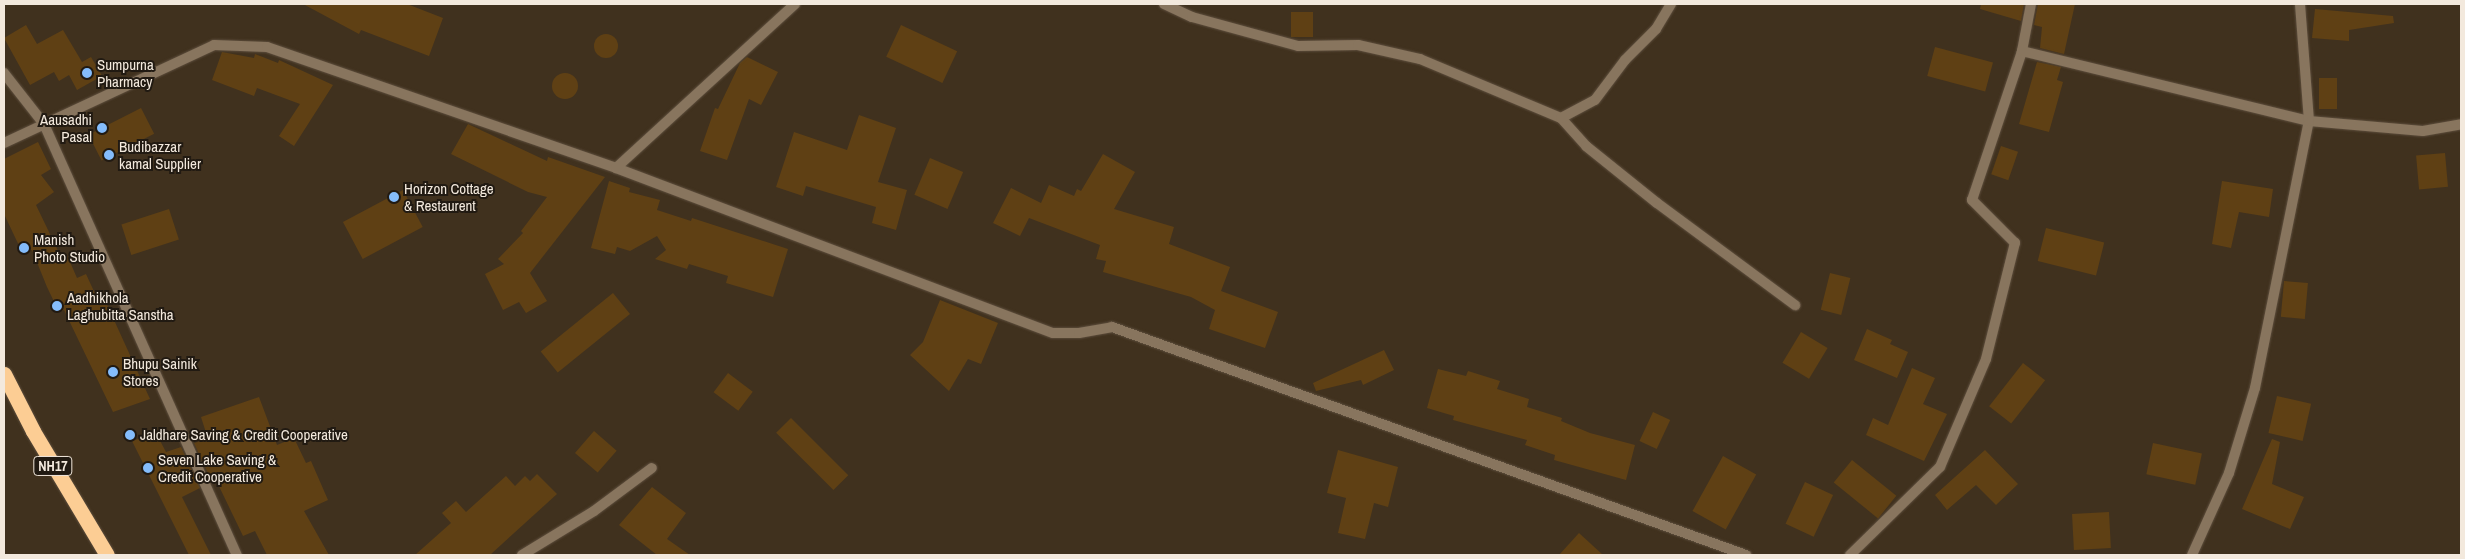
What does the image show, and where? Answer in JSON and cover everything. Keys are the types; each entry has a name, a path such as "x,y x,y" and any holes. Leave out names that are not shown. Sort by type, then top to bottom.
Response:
{"highway":[{"name":"NH17","path":"4,374 32,431 107,555"}],"street":[{"path":"616,168 795,4"},
{"path":"1164,4 1192,18 1298,46 1358,45 1420,59 1561,118 1586,146 1650,198 1795,305"},
{"path":"1561,118 1595,100 1625,60 1656,30 1672,4"},
{"path":"1850,555 1940,467 1986,359 2015,242 1972,200 2022,50 2031,4"},
{"path":"2192,555 2229,473 2255,388 2309,121 2300,4"},
{"path":"4,144 214,44 266,47 616,168 1052,333 1080,333 1112,327 1746,555"},
{"path":"2022,50 2309,121 2423,131 2461,124"},
{"path":"4,73 44,124 237,555"},
{"path":"522,555 594,511 652,468"}],"building":[{"path":"303,4 407,4 443,18 429,56 361,30 359,34"},
{"path":"1981,4 2024,4 2021,21 1980,9"},
{"path":"2038,4 2075,4 2064,54 2040,48 2042,27 2034,25"},
{"path":"2315,9 2393,16 2394,23 2349,30 2349,41 2312,38"},
{"path":"1291,12 1313,12 1313,37 1291,37"},
{"path":"26,25 37,44 63,30 82,62 91,57 102,76 77,90 69,75 59,81 54,72 30,85 4,38"},
{"path":"901,25 957,51 942,83 886,57"},
{"path":"606,34 615,37 618,46 615,55 606,58 597,55 594,46 597,37"},
{"path":"1935,47 1993,63 1985,92 1927,76"},
{"path":"222,52 254,58 255,54 278,63 279,60 333,85 294,146 279,136 300,104 257,88 254,96 212,80"},
{"path":"747,57 778,72 761,105 749,99 727,160 700,151 715,108 718,109 740,63"},
{"path":"2037,62 2061,67 2057,80 2063,82 2049,132 2019,124"},
{"path":"565,73 574,77 578,86 574,95 565,99 556,95 552,86 556,77"},
{"path":"2319,78 2337,78 2337,109 2319,109"},
{"path":"141,108 154,134 102,161 88,135"},
{"path":"859,115 896,128 878,182 907,190 896,230 872,223 876,207 806,186 803,196 776,187 794,132 847,150"},
{"path":"468,124 547,161 548,157 605,177 530,273 547,301 526,313 519,302 503,310 485,274 504,264 498,259 523,233 521,231 547,197 528,192 451,154"},
{"path":"38,142 51,169 41,175 54,192 36,205 61,257 67,255 77,278 86,274 98,300 104,298 150,399 113,412 64,310 59,312 32,250 23,254 4,214 4,159"},
{"path":"2001,146 2018,152 2008,180 1991,174"},
{"path":"2445,153 2448,187 2419,189 2416,156"},
{"path":"1103,154 1135,172 1114,209 1174,227 1169,244 1230,267 1221,291 1278,312 1265,348 1209,329 1215,310 1191,297 1103,272 1106,261 1096,259 1100,245 1029,218 1020,236 993,223 1011,188 1041,203 1049,185 1074,196 1077,189 1081,191"},
{"path":"930,158 963,172 948,209 914,195"},
{"path":"609,181 630,188 629,192 660,200 657,210 691,221 692,218 788,249 773,297 726,283 728,276 689,264 687,269 655,259 666,250 657,236 630,251 617,247 615,254 591,248"},
{"path":"2222,181 2273,189 2269,217 2239,212 2231,248 2212,244"},
{"path":"403,190 423,227 363,259 343,222"},
{"path":"169,209 179,239 131,255 121,224"},
{"path":"2046,228 2104,243 2096,276 2038,261"},
{"path":"1830,273 1850,278 1841,315 1821,310"},
{"path":"2284,281 2308,283 2305,319 2281,317"},
{"path":"613,293 630,314 558,373 541,352"},
{"path":"940,300 998,323 981,364 968,359 949,391 910,355 923,342"},
{"path":"1867,329 1892,340 1890,344 1908,352 1897,378 1854,360"},
{"path":"1801,332 1828,348 1809,379 1782,363"},
{"path":"1384,350 1394,370 1363,385 1361,380 1316,391 1313,383"},
{"path":"2023,363 2045,380 2011,424 1989,406"},
{"path":"1912,368 1935,378 1923,404 1947,414 1924,461 1866,435 1873,418 1888,425"},
{"path":"1438,369 1466,376 1468,371 1500,381 1497,389 1529,399 1527,407 1562,418 1561,421 1590,433 1635,445 1626,480 1554,460 1555,455 1525,445 1527,440 1453,420 1454,416 1427,408"},
{"path":"728,373 753,392 738,411 714,392"},
{"path":"2277,396 2311,404 2303,441 2268,433"},
{"path":"259,397 277,445 294,438 306,463 311,461 328,500 304,511 329,555 267,555 255,531 243,536 216,480 212,482 194,443 208,439 201,417"},
{"path":"1653,412 1670,420 1657,449 1639,441"},
{"path":"791,418 848,475 833,490 776,433"},
{"path":"594,431 617,451 598,473 575,453"},
{"path":"156,433 166,452 181,447 200,488 182,497 211,555 189,555 132,441"},
{"path":"2272,439 2280,442 2272,484 2304,497 2290,529 2242,509"},
{"path":"2153,443 2202,453 2195,485 2146,474"},
{"path":"1338,450 1398,467 1388,507 1374,503 1365,539 1338,533 1346,498 1327,493"},
{"path":"1985,450 2018,484 1996,505 1976,485 1947,510 1935,495"},
{"path":"1723,456 1756,474 1726,530 1692,511"},
{"path":"1852,460 1896,496 1878,518 1834,483"},
{"path":"537,474 557,494 490,555 415,555 451,523 442,513 456,501 466,512 506,476 515,486 525,476 530,481"},
{"path":"1805,482 1833,495 1814,537 1786,524"},
{"path":"652,487 686,513 667,539 690,555 657,555 619,525"},
{"path":"2109,512 2111,548 2074,550 2072,514"},
{"path":"1579,533 1603,555 1559,555"}],"place":[{"name":"Sumpurna Pharmacy","path":"87,73"},
{"name":"Aausadhi Pasal","path":"102,128"},
{"name":"Budibazzar kamal Supplier","path":"109,155"},
{"name":"Horizon Cottage & Restaurent","path":"394,197"},
{"name":"Manish Photo Studio","path":"24,248"},
{"name":"Aadhikhola Laghubitta Sanstha","path":"57,306"},
{"name":"Bhupu Sainik Stores","path":"113,372"},
{"name":"Jaldhare Saving & Credit Cooperative","path":"130,435"},
{"name":"Seven Lake Saving & Credit Cooperative","path":"148,468"}]}
